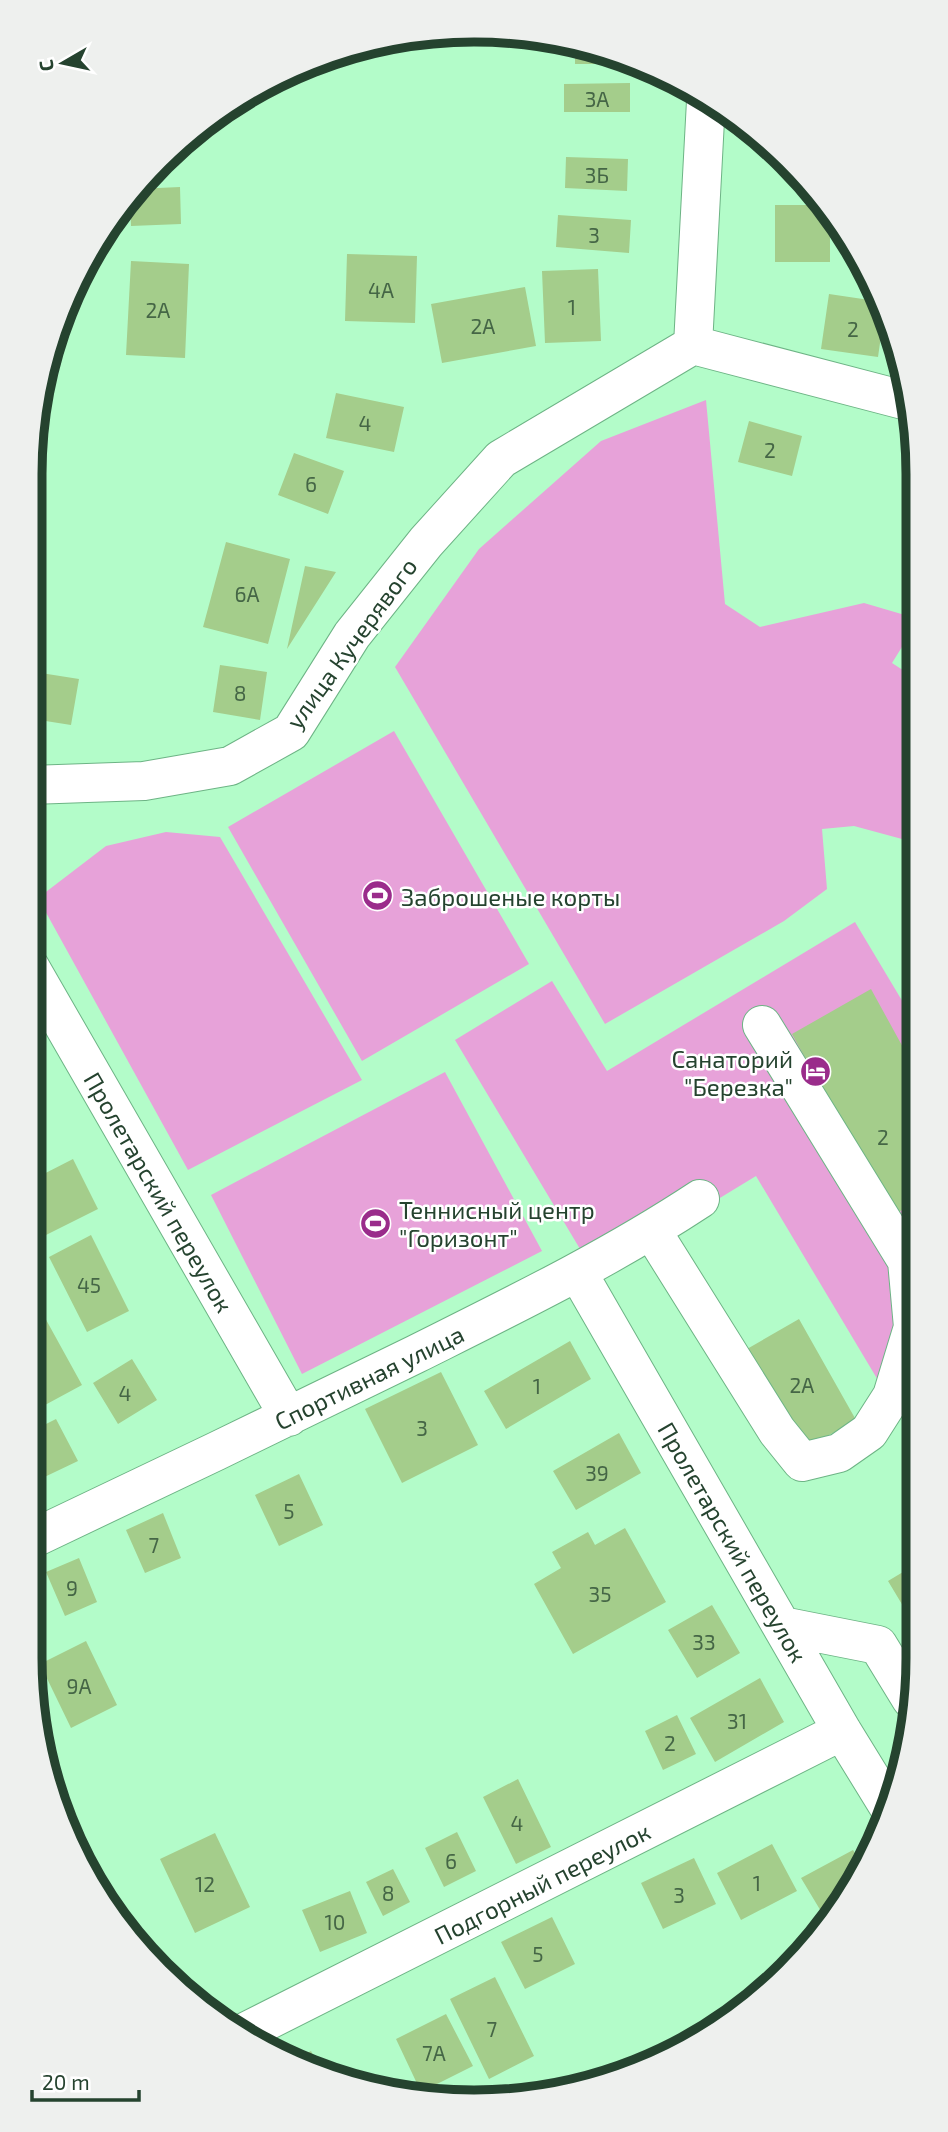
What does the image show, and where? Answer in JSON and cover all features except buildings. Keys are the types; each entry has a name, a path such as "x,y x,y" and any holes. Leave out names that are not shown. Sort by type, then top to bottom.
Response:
{"street":[{"path":"706,110 693,345 899,399"},
{"name":"улица Кучерявого","path":"42,785 144,781 230,766 291,732 352,635 426,542 501,459 693,345"},
{"name":"Пролетарский переулок","path":"42,988 289,1417"},
{"path":"762,1025 906,1259"},
{"name":"Спортивная улица","path":"42,1534 289,1417 578,1273 652,1231 700,1199"},
{"path":"652,1231 777,1431 802,1462 839,1453 869,1432 892,1396 906,1350"},
{"name":"Пролетарский переулок","path":"578,1273 883,1797"},
{"path":"782,1626 878,1645 905,1689"},
{"name":"Подгорный переулок","path":"253,2029 842,1731"}],"shaded area":[{"path":"706,400 725,604 760,627 864,603 906,615 906,640 892,663 906,672 906,844 902,839 854,826 822,829 827,889 784,921 605,1024 395,667 479,549 601,441"},
{"name":"Заброшеные корты","path":"394,731 529,964 362,1061 228,827"},
{"path":"166,832 220,837 362,1080 188,1170 42,905 42,895 106,846"},
{"path":"855,922 906,1007 906,1407 897,1412 756,1176 595,1274 455,1040 552,981 607,1071"},
{"name":"Теннисный центр \"Горизонт\"","path":"445,1072 542,1251 302,1374 211,1195"}],"place":[{"name":"Заброшеные корты","path":"378,896"},
{"name":"Санаторий \"Березка\"","path":"816,1072"},
{"name":"Теннисный центр \"Горизонт\"","path":"376,1223"}]}
